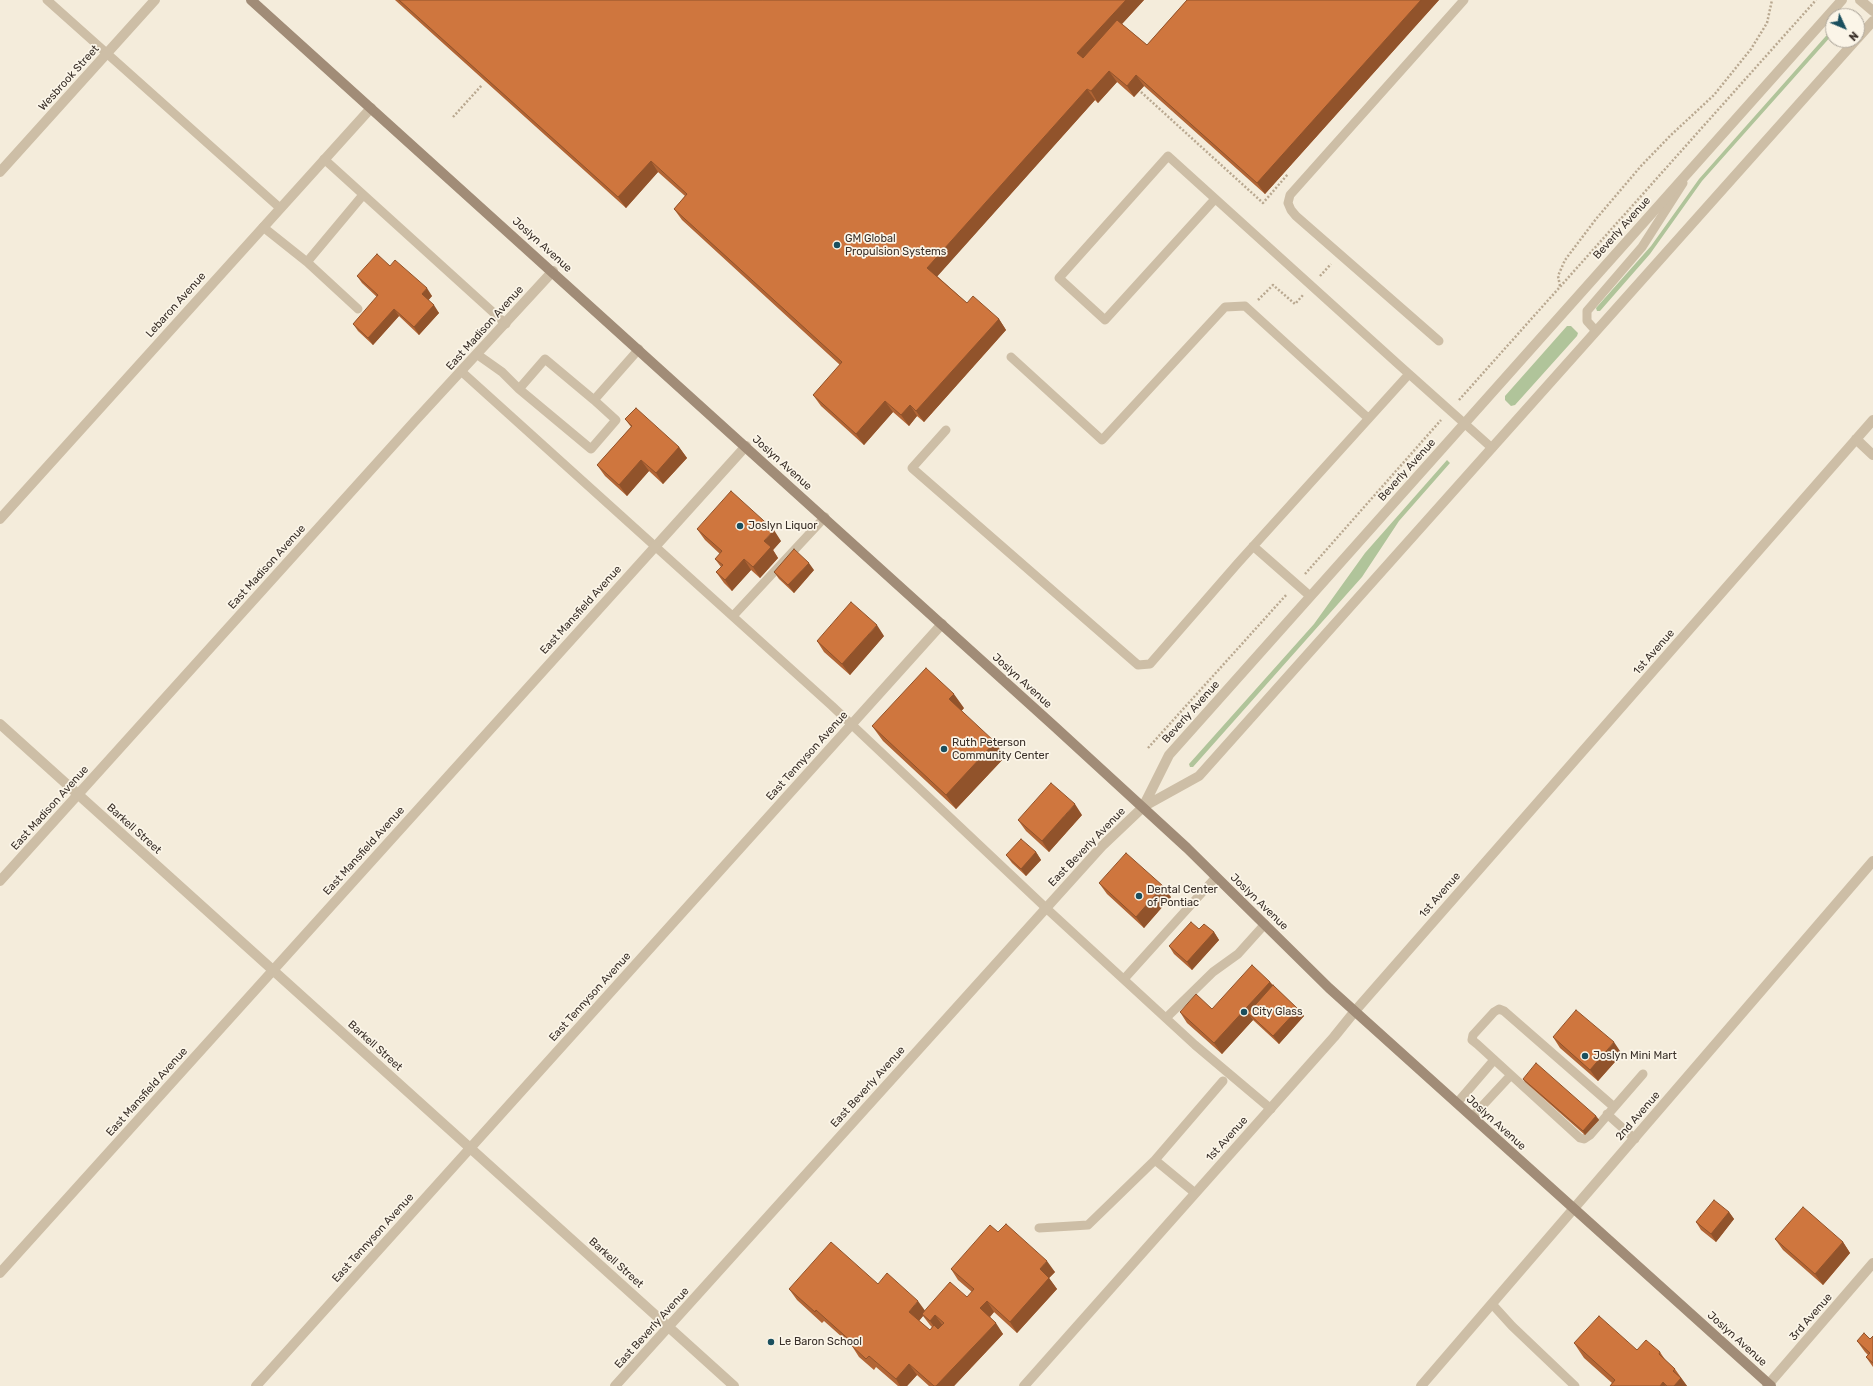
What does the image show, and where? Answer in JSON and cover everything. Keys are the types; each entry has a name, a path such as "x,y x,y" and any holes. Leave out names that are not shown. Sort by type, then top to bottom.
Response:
{"main road":[{"name":"Joslyn Avenue","path":"251,0 553,271 942,624 1142,807 1355,1011 1769,1385"}],"street":[{"name":"Wesbrook Street","path":"0,172 155,0"},
{"name":"Beverly Avenue","path":"1142,807 1169,754 1842,0"},
{"path":"1860,0 1873,11"},
{"path":"1865,29 1873,21"},
{"path":"1142,807 1200,776 1848,48"},
{"name":"Lebaron Avenue","path":"0,519 371,108"},
{"name":"East Madison Avenue","path":"0,881 414,422 478,355 553,271"},
{"name":"1st Avenue","path":"1024,1386 1270,1109 1873,420"},
{"path":"1856,440 1873,455"},
{"name":"East Mansfield Avenue","path":"0,1273 746,446"},
{"name":"East Tennyson Avenue","path":"256,1386 942,624"},
{"name":"Barkell Street","path":"0,724 734,1386"},
{"name":"East Beverly Avenue","path":"616,1386 1103,845 1142,807"},
{"name":"2nd Avenue","path":"1421,1386 1873,861"},
{"name":"3rd Avenue","path":"1769,1385 1873,1263"}],"lane":[{"path":"47,0 280,208"},
{"path":"1438,341 1296,216 1288,203 1290,195 1464,0"},
{"path":"1215,199 1105,320 1059,278 1168,156 1492,448"},
{"path":"324,160 506,324"},
{"path":"1596,331 1587,321 1587,311 1642,247 1693,166"},
{"path":"307,262 363,195"},
{"path":"263,226 307,262 358,309"},
{"path":"1011,357 1102,440 1225,307 1245,306 1368,418"},
{"path":"594,400 639,349"},
{"path":"478,355 502,372 519,389 591,449 616,420 545,359 519,389"},
{"path":"462,372 852,725 1046,908 1166,1018 1270,1109"},
{"path":"946,430 912,468 1138,665 1150,664 1253,546 1409,374"},
{"path":"733,616 824,517"},
{"path":"1253,546 1310,596"},
{"path":"1124,979 1216,877"},
{"path":"1166,1018 1213,972 1238,954 1265,924"},
{"path":"1614,1107 1504,1011 1499,1009 1494,1012 1473,1036 1472,1040 1580,1138 1584,1139 1590,1135 1643,1074"},
{"path":"1456,1103 1494,1060"},
{"path":"1472,1117 1511,1075"},
{"path":"1039,1228 1088,1225 1155,1160 1223,1081"},
{"path":"1607,1114 1635,1139"},
{"path":"1155,1160 1195,1193"},
{"path":"1492,1304 1512,1326 1575,1386"}],"path":[{"path":"1560,286 1558,276 1565,260 1596,219 1641,166 1671,135 1714,95 1750,49 1767,23 1772,0"},
{"path":"1148,748 1816,0"},
{"path":"453,117 482,86"},
{"path":"1141,92 1262,203 1289,174"}],"green space":[{"path":"1825,37 1825,43 1702,181 1650,254 1600,311 1597,311 1596,308 1651,246 1699,179"},
{"path":"1567,326 1571,326 1578,333 1577,336 1515,405 1511,406 1505,400 1505,396"},
{"path":"1447,460 1450,463 1399,521 1362,577 1193,767 1190,767 1189,764 1314,624 1365,553"}],"building":[{"name":"GM Global Propulsion Systems","path":"399,0 1126,0 1077,53 1083,58 1117,20 1147,45 1187,0 1421,0 1257,183 1136,75 1127,86 1109,71 1091,91 1087,89 927,268 967,303 973,296 999,319 916,411 910,405 901,415 885,401 856,434 813,395 842,362 674,209 687,194 651,161 618,197"},
{"path":"377,254 390,266 395,260 427,288 422,294 434,305 414,327 394,309 368,338 353,324 378,295 357,276"},
{"path":"636,408 679,447 656,473 641,460 619,485 597,465 632,426 625,419"},
{"path":"731,491 774,530 764,541 771,547 753,567 744,559 725,580 716,572 723,565 715,559 722,551 697,529"},
{"path":"794,549 809,563 788,585 774,572"},
{"path":"851,602 877,625 842,664 817,641"},
{"name":"Ruth Peterson Community Center","path":"926,668 954,694 949,699 995,742 946,795 872,726"},
{"path":"1051,783 1075,804 1042,841 1018,820"},
{"path":"1021,839 1036,852 1021,869 1006,855"},
{"name":"Dental Center of Pontiac","path":"1126,853 1163,886 1136,917 1099,883"},
{"path":"1191,922 1199,929 1204,924 1214,932 1187,962 1169,946"},
{"path":"1252,965 1270,982 1214,1043 1180,1012 1196,994 1212,1009"},
{"path":"1273,985 1298,1009 1273,1036 1248,1013"},
{"path":"1576,1010 1614,1042 1590,1070 1553,1037"},
{"path":"1536,1063 1596,1116 1583,1131 1523,1079"},
{"path":"1714,1200 1729,1212 1711,1234 1696,1222"},
{"path":"1803,1207 1843,1242 1815,1274 1775,1239"},
{"path":"1006,1224 1047,1261 1040,1269 1049,1278 1010,1322 987,1301 980,1308 996,1323 936,1386 934,1386 909,1364 896,1379 869,1356 866,1359 852,1346 854,1344 816,1310 815,1312 789,1289 831,1242 878,1284 887,1273 918,1301 909,1312 930,1330 934,1325 938,1329 944,1323 935,1315 930,1321 922,1314 950,1282 967,1297 974,1289 951,1269 990,1225 998,1232"},
{"path":"1599,1316 1637,1350 1646,1340 1660,1352 1659,1354 1675,1369 1673,1371 1681,1378 1674,1386 1667,1386 1663,1382 1660,1386 1610,1386 1615,1380 1574,1343"},
{"path":"1864,1333 1870,1339 1873,1336 1873,1363 1866,1357 1870,1353 1857,1341"}],"place":[{"name":"GM Global Propulsion Systems","path":"837,245"},
{"name":"Joslyn Liquor","path":"740,526"},
{"name":"Ruth Peterson Community Center","path":"944,749"},
{"name":"Dental Center of Pontiac","path":"1139,896"},
{"name":"City Glass","path":"1244,1012"},
{"name":"Joslyn Mini Mart","path":"1585,1056"},
{"name":"Le Baron School","path":"771,1342"}]}
